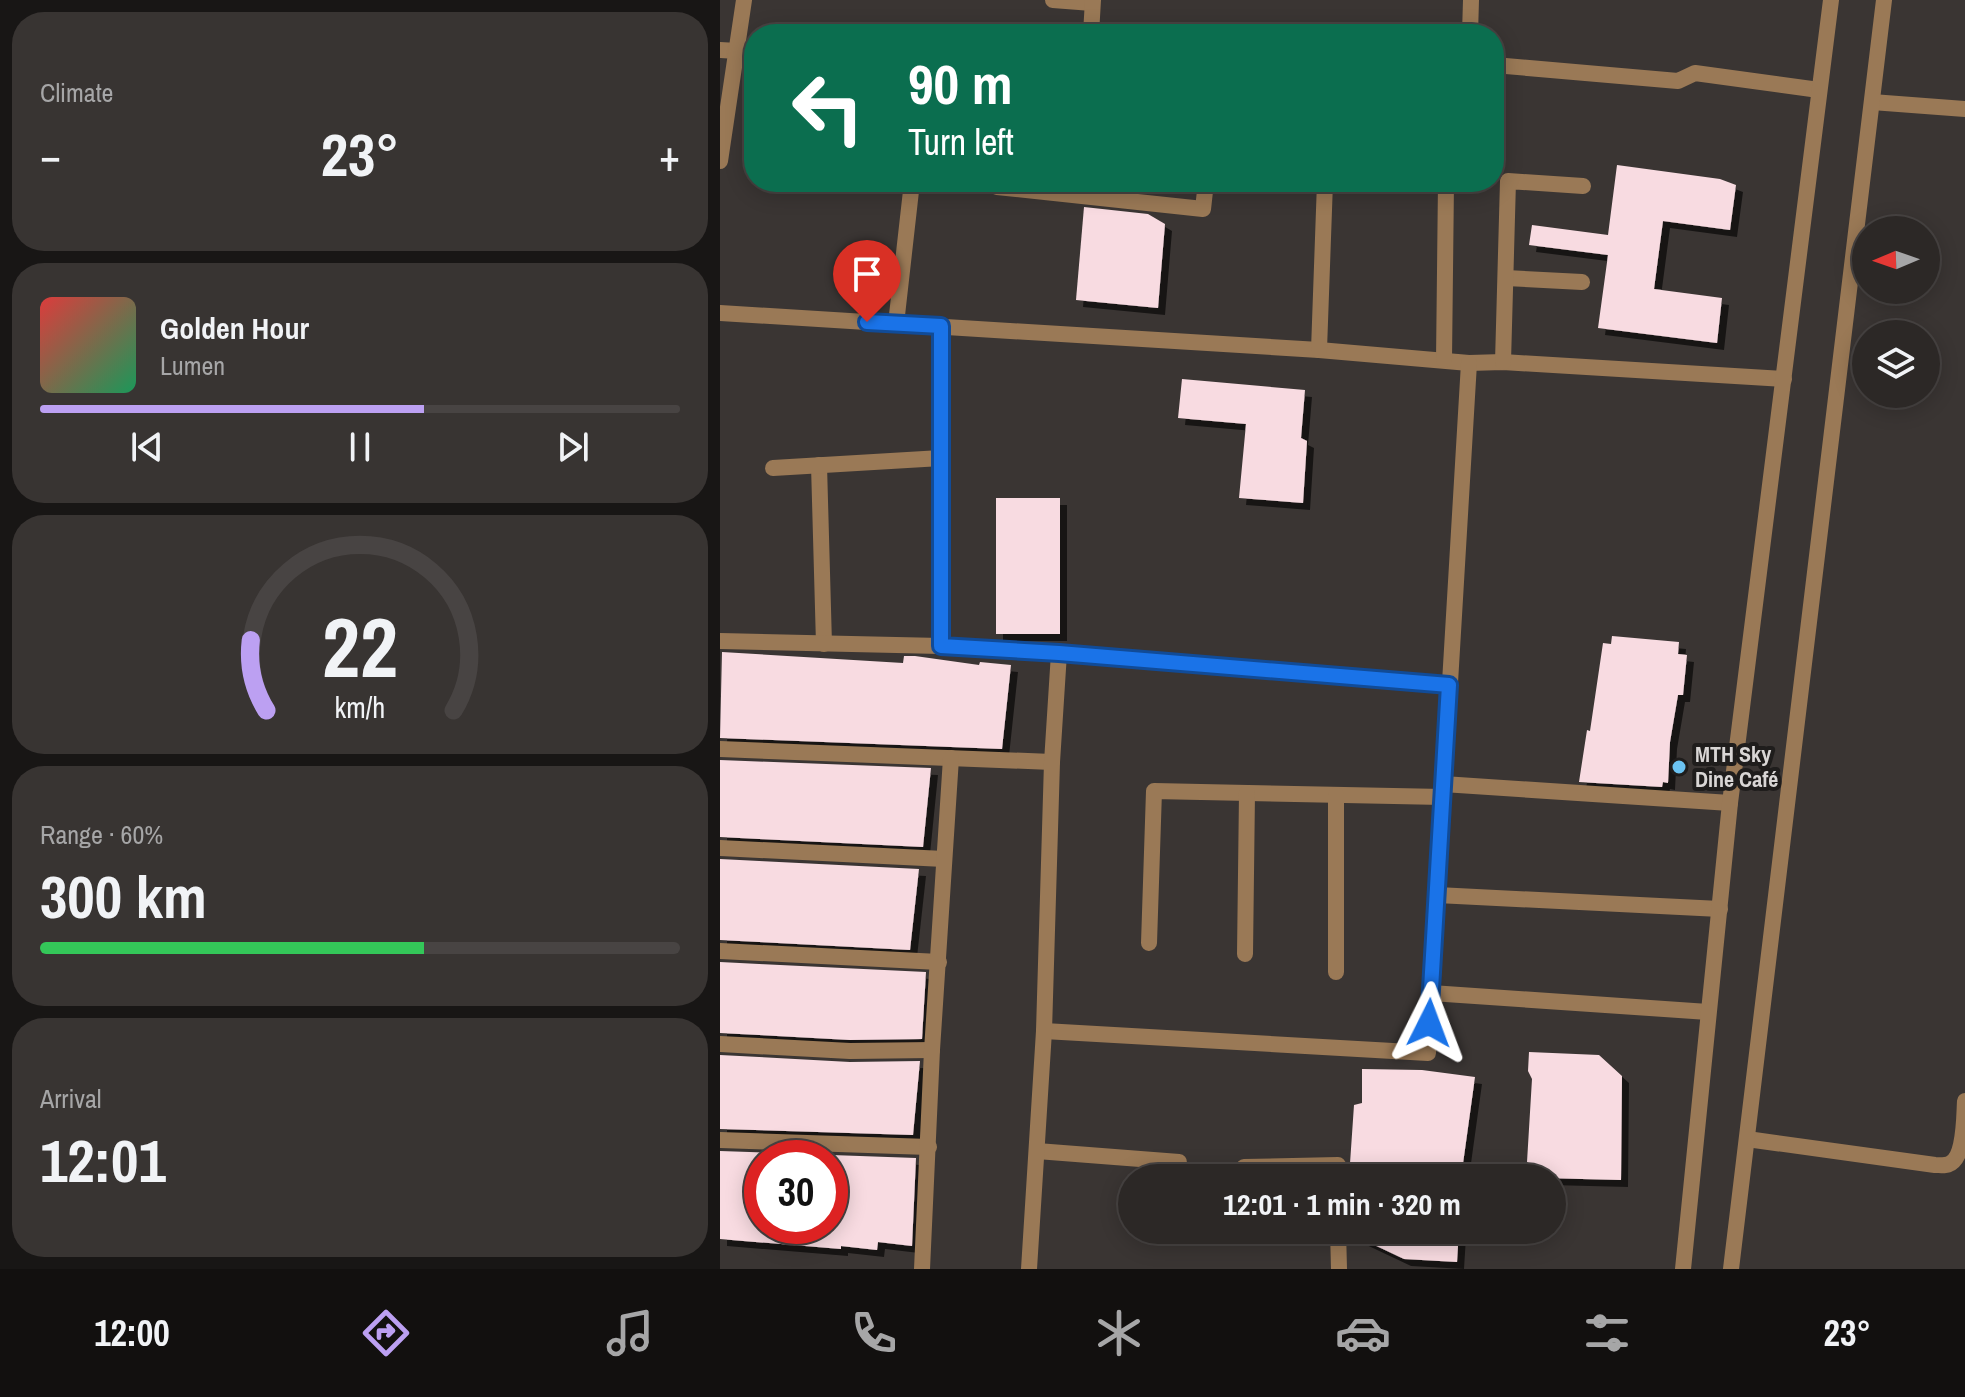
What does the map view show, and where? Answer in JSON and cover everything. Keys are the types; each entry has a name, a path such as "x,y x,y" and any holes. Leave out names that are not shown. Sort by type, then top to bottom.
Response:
{"street":[{"path":"720,161 728,50 744,0"},
{"path":"1053,0 1092,2 1091,24"},
{"path":"1470,24 1471,0"},
{"path":"1683,1269 1730,803 1831,0"},
{"path":"1731,1269 1884,0"},
{"path":"1504,66 1678,81 1695,73 1819,90"},
{"path":"1872,102 1965,109"},
{"path":"1503,362 1508,181 1583,186"},
{"path":"896,324 911,192"},
{"path":"1044,192 1203,209 1205,192"},
{"path":"1319,350 1325,192"},
{"path":"1444,360 1446,192"},
{"path":"1506,278 1582,282"},
{"path":"720,313 1319,350 1469,363 1503,362 1784,379"},
{"path":"941,326 941,646"},
{"path":"1044,1031 1428,1053 1469,363"},
{"path":"773,468 941,458"},
{"path":"819,465 824,644"},
{"path":"720,641 941,646 1059,653 1449,685"},
{"path":"1029,1269 1044,1031 1052,762 1059,653"},
{"path":"720,749 1052,762"},
{"path":"922,1269 932,1050 951,758"},
{"path":"1149,943 1154,791 1336,795 1443,791 1730,803"},
{"path":"1245,954 1247,793"},
{"path":"1336,795 1336,972"},
{"path":"720,848 944,859"},
{"path":"1437,895 1720,909"},
{"path":"720,951 939,962"},
{"path":"1431,993 1708,1012"},
{"path":"720,1044 850,1051 932,1050"},
{"path":"1747,1139 1935,1165 1949,1164 1958,1157 1965,1101"},
{"path":"720,1140 929,1147"},
{"path":"1037,1151 1179,1162"},
{"path":"1338,1244 1339,1269"}],"building":[{"path":"1617,165 1720,179 1736,185 1730,230 1663,221 1654,289 1722,298 1717,343 1598,328 1608,255 1529,245 1532,225 1608,235"},
{"path":"1084,207 1148,214 1165,224 1158,308 1076,300"},
{"path":"1182,379 1305,390 1301,438 1307,441 1303,503 1239,498 1246,424 1178,418"},
{"path":"996,498 1060,498 1060,634 996,634"},
{"path":"1612,636 1679,642 1678,654 1687,655 1683,695 1678,695 1670,742 1668,783 1663,782 1662,787 1579,782 1603,643 1611,644"},
{"path":"722,652 903,663 904,656 915,656 979,665 980,662 1011,665 1002,749 720,738"},
{"path":"720,760 931,768 923,847 720,837"},
{"path":"720,859 919,869 910,950 720,940"},
{"path":"720,962 926,972 922,1039 850,1040 720,1033"},
{"path":"1529,1052 1599,1055 1622,1076 1621,1180 1566,1179 1566,1164 1527,1162 1532,1079 1528,1071"},
{"path":"720,1055 850,1062 920,1061 913,1135 720,1129"},
{"path":"1362,1069 1422,1070 1475,1077 1463,1164 1350,1164 1354,1105 1362,1103"},
{"path":"720,1151 744,1152 744,1241 720,1239"},
{"path":"848,1156 916,1158 912,1246 878,1242 877,1250 841,1246 841,1249 780,1244 848,1244"},
{"path":"1372,1244 1458,1244 1457,1262 1404,1259"}],"place":[{"name":"MTH Sky Dine Café","path":"1679,767"}],"route":[{"path":"867,322 941,326 941,646 1449,685 1429,1023"}]}
